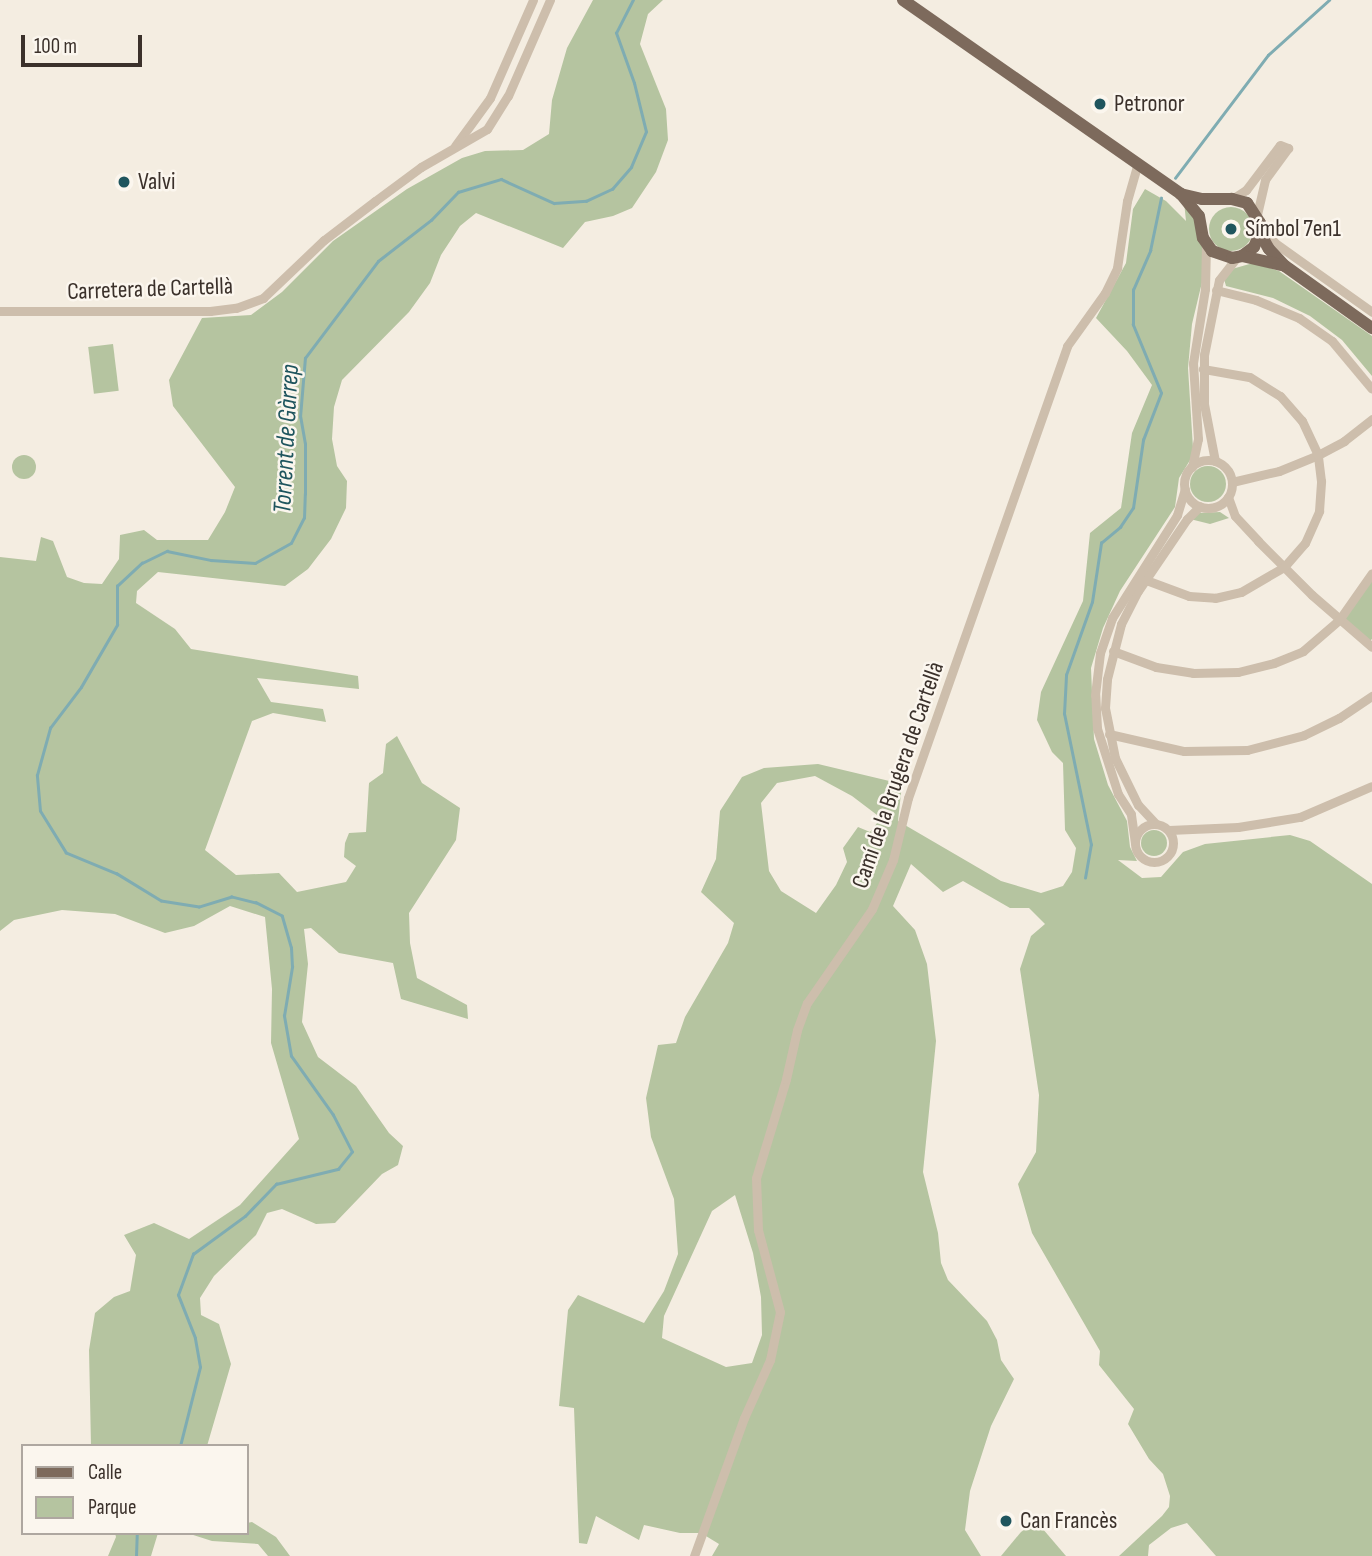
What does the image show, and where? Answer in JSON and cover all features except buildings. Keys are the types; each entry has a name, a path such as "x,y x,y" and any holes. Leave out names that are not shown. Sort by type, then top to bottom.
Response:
{"main road":[{"path":"903,0 1181,194 1195,209 1202,224 1206,244 1212,251 1285,266"},
{"path":"1181,194 1247,204 1259,223 1269,249 1285,266 1372,328"},
{"path":"1202,224 1208,210 1226,200"},
{"path":"1235,257 1254,247 1259,223"}],"street":[{"name":"Carretera de Cartellà","path":"455,146 490,98 533,0"},
{"name":"Carretera de Cartellà","path":"0,311 210,311 252,304 262,298 324,240 421,167 487,129 508,96 550,0"},
{"path":"475,120 480,128 487,129"},
{"path":"1226,200 1246,190 1280,145 1288,148 1265,180 1259,223 1275,243 1372,312"},
{"name":"Camí de la Brugera de Cartellà","path":"694,1556 744,1418 770,1360 780,1312 758,1230 756,1178 786,1079 797,1030 807,1003 872,909 893,860 908,798 1068,346 1105,293 1116,268 1127,201 1139,163"},
{"path":"1169,830 1173,844 1171,851 1159,861 1144,859 1135,843 1130,814 1118,793 1097,728 1095,695 1100,653 1112,618 1130,585 1177,515 1185,489 1185,477 1192,467 1198,439 1193,363 1205,289 1206,244"},
{"path":"1205,289 1235,257"},
{"path":"1213,461 1208,439 1203,369 1206,333 1216,290 1224,270 1235,257"},
{"path":"1216,290 1256,300 1299,318 1332,341 1372,390"},
{"path":"1146,580 1189,596 1215,598 1241,592 1284,567 1304,543 1319,511 1321,481 1318,455 1302,421 1280,396 1249,377 1203,369"},
{"path":"1232,482 1279,471 1318,455 1344,441 1372,419"},
{"path":"1198,439 1213,461 1227,469 1232,482 1228,497 1235,516 1339,620 1372,647"},
{"path":"1192,467 1213,461"},
{"path":"1185,489 1198,505"},
{"path":"1213,507 1228,497"},
{"path":"1177,515 1198,505 1213,507 1235,516"},
{"path":"1154,824 1138,806 1126,784 1109,734 1106,688 1121,624 1146,580 1198,505"},
{"path":"1113,651 1168,669 1193,673 1238,672 1273,663 1303,651 1339,620 1372,573"},
{"path":"1109,734 1185,751 1247,750 1304,735 1339,718 1372,696"},
{"path":"1130,814 1169,830 1238,827 1300,817 1372,786"},
{"path":"1135,843 1137,832 1154,824"}],"green space":[{"path":"593,0 663,0 648,14 640,44 666,109 668,140 656,172 632,208 613,216 585,222 563,248 476,213 460,226 441,255 430,283 409,312 342,380 334,407 332,439 337,466 347,481 346,508 331,539 308,569 285,586 158,572 137,591 136,603 175,629 191,649 358,676 359,689 257,678 271,702 323,709 326,722 273,713 252,721 205,850 236,875 279,873 297,892 346,882 356,866 344,857 345,843 349,833 366,832 369,783 383,773 386,744 397,736 422,783 460,808 456,840 409,913 410,943 417,978 467,1005 468,1019 401,999 393,963 339,953 311,928 304,929 308,964 302,1022 318,1057 356,1086 389,1133 403,1146 398,1165 382,1174 335,1223 316,1224 282,1209 267,1213 256,1235 214,1276 200,1298 201,1315 219,1324 231,1364 208,1444 91,1444 89,1350 95,1313 114,1297 130,1291 136,1255 124,1235 154,1223 189,1239 240,1205 299,1139 271,1043 272,989 265,917 230,906 194,926 165,933 115,914 62,910 14,920 0,931 0,557 36,561 41,537 53,541 67,577 84,583 102,584 119,559 120,535 144,530 157,540 208,540 225,512 235,487 173,406 169,380 202,318 251,315 282,292 333,241 407,189 462,158 485,151 523,150 549,134 552,100 567,48"},
{"path":"1145,189 1166,201 1186,221 1184,202 1194,211 1204,253 1203,278 1192,324 1188,368 1193,448 1192,457 1179,478 1175,507 1120,591 1103,628 1091,668 1094,739 1108,785 1127,821 1130,847 1137,861 1118,860 1142,878 1161,877 1183,852 1205,844 1290,835 1310,841 1372,884 1372,1556 1216,1556 1187,1523 1171,1528 1149,1545 1148,1556 1119,1556 1162,1516 1169,1507 1170,1496 1163,1474 1149,1459 1128,1424 1134,1409 1099,1365 1100,1351 1032,1233 1018,1184 1036,1152 1039,1095 1020,969 1031,936 1045,924 1029,908 1010,908 963,881 943,892 911,864 893,906 915,930 927,964 936,1041 923,1172 938,1233 941,1263 948,1280 987,1321 997,1340 1001,1360 1014,1379 991,1426 970,1491 965,1530 981,1556 712,1556 719,1544 701,1533 680,1533 644,1525 639,1540 596,1516 587,1544 579,1543 574,1408 559,1406 568,1310 578,1295 644,1323 664,1291 678,1254 674,1199 651,1137 646,1098 658,1045 676,1043 685,1017 728,943 734,923 701,892 716,859 720,811 742,777 764,768 818,764 902,784 898,821 1001,881 1041,893 1063,886 1072,872 1076,848 1065,830 1063,763 1052,752 1037,720 1041,692 1083,601 1090,533 1121,508 1132,433 1152,385 1127,351 1096,318 1126,263 1133,209","holes":["815,776 852,796 881,818 870,832 858,827 843,848 847,862 836,885 816,913 781,891 769,871 761,803 777,783","735,1195 753,1253 761,1297 762,1335 752,1363 726,1367 662,1338 664,1316 712,1211"]},
{"path":"1231,207 1240,208 1247,213 1252,220 1252,238 1247,245 1240,250 1231,251 1222,250 1215,245 1210,238 1209,229 1210,220 1215,213 1222,208"},
{"path":"1253,263 1279,271 1372,336 1372,376 1342,340 1310,316 1273,298 1226,286 1224,279 1232,269"},
{"path":"113,344 119,391 94,394 88,347"},
{"path":"24,455 32,459 36,467 32,475 24,479 16,475 12,467 16,459"},
{"path":"1208,466 1221,471 1226,484 1221,497 1208,502 1195,497 1190,484 1195,471"},
{"path":"1220,512 1229,518 1210,524 1190,519 1199,513"},
{"path":"1372,573 1372,639 1367,644 1339,620"},
{"path":"1154,830 1163,834 1167,843 1163,852 1154,856 1145,852 1141,843 1145,834"},
{"path":"1036,1521 1066,1556 1001,1556 1021,1532"},
{"path":"252,1522 276,1537 290,1556 268,1556 258,1544 212,1541 193,1535 248,1535 248,1523"},
{"path":"157,1535 151,1556 108,1556 116,1537"}],"waterway":[{"name":"Torrent de Gàrrep","path":"181,1444 200,1367 195,1338 178,1295 193,1254 245,1216 276,1184 338,1169 352,1152 333,1115 291,1056 284,1016 292,967 291,948 282,916 256,903 232,897 199,907 161,901 117,874 66,853 40,811 37,775 50,728 81,687 117,625 117,586 142,563 167,551 211,560 255,563 291,543 304,518 305,444 300,417 305,358 378,261 431,220 458,192 501,179 554,203 586,201 612,189 631,167 646,132 634,83 616,33 633,0"},
{"path":"1175,178 1268,55 1329,0"},
{"path":"1085,878 1091,845 1064,714 1066,675 1092,602 1101,543 1120,527 1133,508 1143,440 1161,393 1133,325 1133,290 1150,251 1161,198"},
{"name":"Torrent de Gàrrep","path":"136,1556 137,1535"}],"place":[{"name":"Petronor","path":"1100,104"},
{"name":"Valvi","path":"124,182"},
{"name":"Símbol 7en1","path":"1231,229"},
{"name":"Can Francès","path":"1006,1521"}]}
